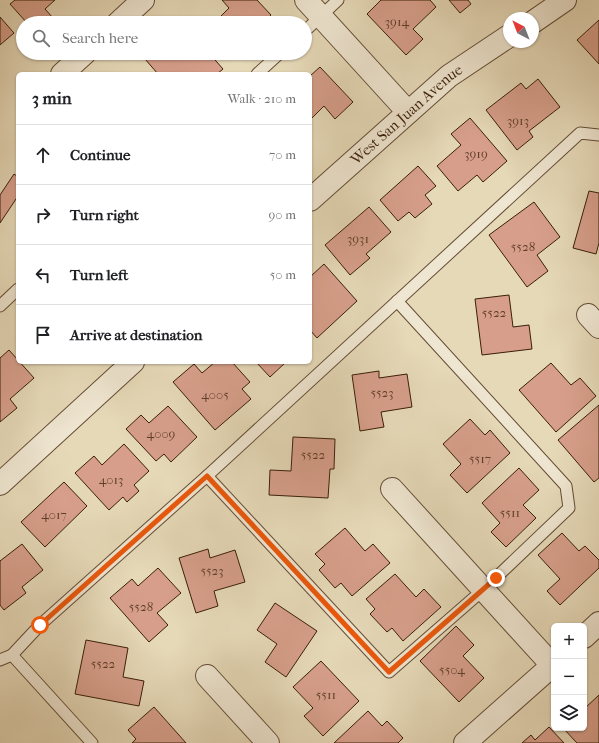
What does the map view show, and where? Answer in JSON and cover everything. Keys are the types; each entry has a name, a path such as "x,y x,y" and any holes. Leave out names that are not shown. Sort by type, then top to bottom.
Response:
{"street":[{"path":"126,16 143,0"},
{"path":"306,0 311,16"},
{"path":"539,18 565,0"},
{"path":"313,24 408,112"},
{"name":"West San Juan Avenue","path":"312,198 449,76 503,40"},
{"path":"64,72 77,60"},
{"path":"0,484 131,364"},
{"path":"392,490 551,662"},
{"path":"587,634 599,623"},
{"path":"465,743 551,666"},
{"path":"207,676 268,743"}],"lane":[{"path":"313,24 338,0"},
{"path":"259,72 272,60"},
{"path":"0,660 12,655 40,625 207,476 580,133 599,135"},
{"path":"0,306 16,291"},
{"path":"207,476 389,672 483,590 569,508 566,486 397,301"},
{"path":"12,655 92,743"}],"building":[{"path":"15,0 55,0 45,9 51,16 21,16 10,4"},
{"path":"222,0 257,0 271,15 221,16 229,8"},
{"path":"381,0 430,0 436,7 413,29 423,39 406,55 367,14"},
{"path":"449,0 468,0 471,4 460,13"},
{"path":"0,17 14,33 0,45"},
{"path":"599,20 599,64 577,40"},
{"path":"146,60 215,60 223,69 219,72 156,72"},
{"path":"320,67 353,102 335,119 324,106 312,118 312,74"},
{"path":"538,79 560,107 529,131 533,137 517,150 486,110 521,83 526,89"},
{"path":"470,118 507,161 483,182 477,175 458,191 437,166 461,145 451,134"},
{"path":"418,166 436,186 425,195 432,204 415,218 409,212 398,221 380,200"},
{"path":"14,174 16,176 16,199 0,223 0,195"},
{"path":"589,191 599,193 599,243 596,254 573,248"},
{"path":"534,202 560,237 537,255 548,271 527,287 489,235"},
{"path":"369,207 391,232 366,254 370,258 350,275 325,245"},
{"path":"324,264 357,301 317,338 312,332 312,275"},
{"path":"509,295 513,327 529,325 532,349 482,355 475,299"},
{"path":"9,350 16,358 16,364 22,364 34,378 10,399 17,408 0,422 0,358"},
{"path":"551,363 571,385 580,378 596,396 556,432 519,390"},
{"path":"194,364 202,373 213,364 234,364 250,382 242,389 251,399 215,430 173,382"},
{"path":"258,364 284,364 270,377"},
{"path":"379,371 379,378 407,374 412,407 381,412 384,427 360,431 352,375"},
{"path":"599,405 599,478 594,482 558,440"},
{"path":"168,406 197,437 171,462 164,454 156,461 126,429 141,415 149,423"},
{"path":"470,419 485,435 490,430 510,453 467,493 450,475 461,464 443,444"},
{"path":"293,437 335,439 334,469 330,469 328,498 269,495 270,470 291,471"},
{"path":"124,444 149,471 134,485 139,491 127,502 123,497 109,510 75,473 94,456 102,465"},
{"path":"519,468 539,490 523,505 536,518 506,547 491,532 500,523 482,503"},
{"path":"64,482 87,506 45,547 21,522"},
{"path":"345,528 365,551 373,544 390,563 352,596 341,583 335,588 319,570 325,564 315,554"},
{"path":"562,533 579,551 585,546 599,560 599,568 560,605 547,591 560,579 538,555"},
{"path":"22,544 43,570 22,587 26,593 4,610 0,605 0,561"},
{"path":"208,549 210,558 235,550 245,582 214,591 218,606 196,613 179,558"},
{"path":"158,568 181,593 157,613 168,625 149,642 110,598 132,579 138,586"},
{"path":"395,574 416,597 424,589 441,607 403,641 392,628 387,632 370,614 375,609 366,599"},
{"path":"275,603 317,631 286,677 265,662 277,644 257,630"},
{"path":"456,626 474,645 463,656 484,678 459,702 420,661"},
{"path":"86,640 128,648 123,677 144,681 139,706 75,694"},
{"path":"321,661 359,701 323,736 304,716 313,708 293,687"},
{"path":"599,695 599,743 577,743 566,731 587,731 587,706"},
{"path":"154,707 186,743 132,743 136,739 128,730"},
{"path":"368,711 382,726 387,721 403,738 398,743 334,743"},
{"path":"549,727 551,731 564,743 522,743 531,735 535,740"}],"route":[{"path":"40,625 207,476 389,672 496,578"}]}
